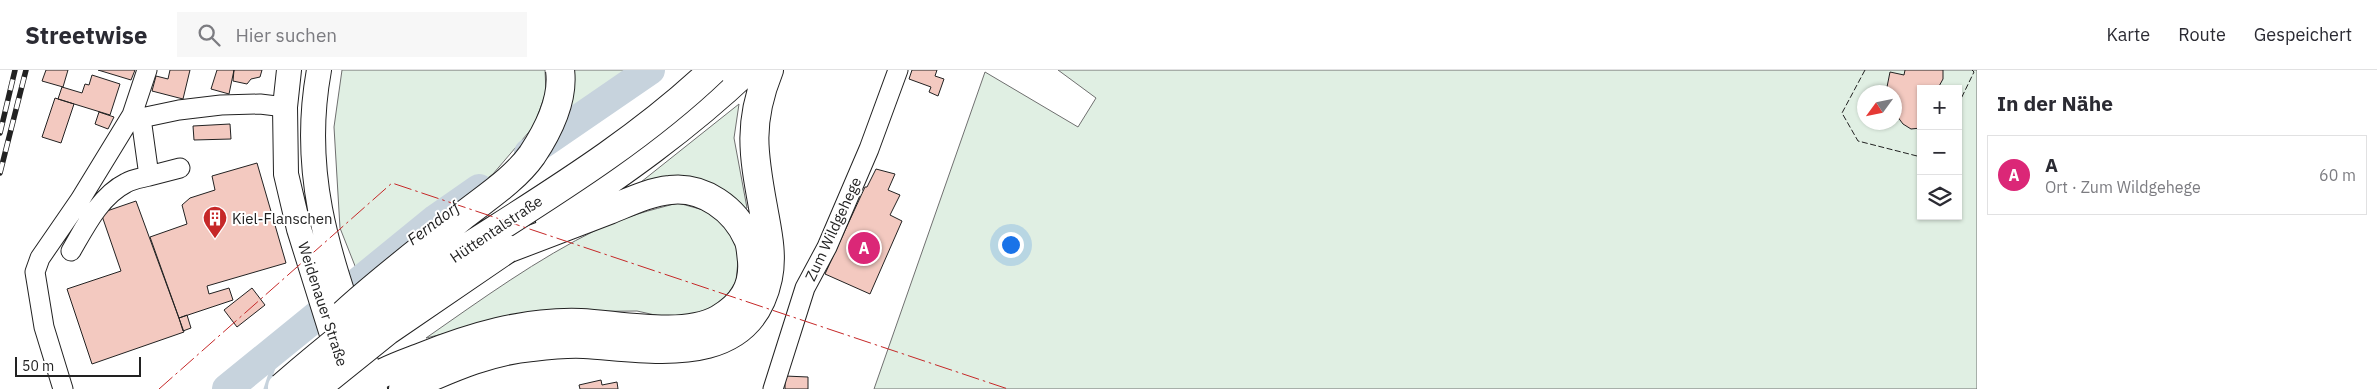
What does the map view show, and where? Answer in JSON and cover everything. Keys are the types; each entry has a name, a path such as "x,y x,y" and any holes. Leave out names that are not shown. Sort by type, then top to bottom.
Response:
{"highway":[{"path":"281,388 308,346 372,288 509,179 531,156 548,129 556,105 561,79 560,70"},
{"name":"Hüttentalstraße","path":"281,388 372,312 618,147 665,112 713,70"},
{"name":"Hüttentalstraße","path":"315,389 387,331 631,167 679,131 747,70"},
{"path":"403,389 434,381 489,354 531,346 581,344 673,350 700,346 724,339 744,324 761,303 768,276 770,241 755,166 754,124 759,96 769,70"},
{"path":"364,386 449,346 494,332 532,324 579,323 661,329 691,328 716,321 733,310 746,296 752,276 749,240 738,221 721,204 694,192 671,189 646,196 507,249"}],"main road":[{"name":"Weidenauer Straße","path":"289,70 285,108 286,174 299,229 336,344 364,386"},
{"name":"Weidenauer Straße","path":"319,70 312,121 313,173 322,225 355,329 364,386"}],"street":[{"path":"63,389 44,326 35,272 40,258 136,117 147,70"},
{"name":"Zum Wildgehege","path":"773,389 805,288 827,247 869,149 898,70"},
{"path":"136,117 221,105 260,104 285,108"},
{"path":"136,117 149,176"},
{"path":"70,251 95,212 110,195 126,182 180,168"}],"green space":[{"path":"342,70 545,70 546,92 534,126 493,174 359,276 340,228 334,127"},
{"path":"572,70 639,70 569,115 574,87"},
{"path":"1058,70 1977,70 1977,389 874,389 985,72 1078,127 1096,98"},
{"path":"739,104 734,138 747,208 740,211 692,179 641,182"},
{"path":"678,203 707,211 728,226 739,251 736,281 725,299 704,315 673,319 637,311 535,312 426,338 510,280 575,241 617,221"}],"building":[{"path":"46,70 68,70 63,87 42,81"},
{"path":"98,70 135,70 131,80"},
{"path":"170,70 190,70 183,99 152,91 156,76 168,79"},
{"path":"217,70 234,70 229,94 211,89"},
{"path":"234,70 262,70 260,77 251,79 247,84 233,81"},
{"path":"912,70 937,70 935,76 944,79 938,96 929,92 931,87 909,79"},
{"path":"1905,70 1943,70 1943,79 1940,85 1917,85 1917,128 1911,129 1902,123 1902,85 1887,85 1890,72 1904,75"},
{"path":"92,75 120,84 110,115 58,99 62,87 82,93 85,84 89,85"},
{"path":"55,98 74,104 61,143 42,137"},
{"path":"99,112 114,117 108,129 95,124"},
{"path":"230,124 231,139 194,140 193,126"},
{"name":"Kiel-Flanschen","path":"257,163 286,263 207,286 209,294 229,288 233,300 179,318 150,237 187,224 182,205 190,198 215,190 212,176"},
{"path":"876,169 895,174 888,190 900,195 890,215 902,221 870,294 825,274 865,187 867,187"},
{"path":"136,201 184,332 92,364 67,289 121,271 101,213"},
{"path":"252,288 265,305 237,327 224,310"},
{"path":"187,315 191,328 183,331 179,318"},
{"path":"785,376 808,377 808,389 785,389"},
{"path":"601,380 602,385 617,382 618,389 580,389 579,385"}],"waterway":[{"name":"Ferndorf","path":"529,153 650,70"},
{"name":"Ferndorf","path":"227,389 436,219 479,189"},
{"path":"266,389 281,343"}],"railway":[{"path":"0,133 15,70"},
{"path":"0,173 26,70"}],"fence":[{"path":"1865,70 1842,113 1858,141 1917,156"},
{"path":"1962,97 1974,72 1972,70"}],"power":[{"path":"159,389 392,183 1008,389"}],"place":[{"name":"Kiel-Flanschen","path":"215,239"},
{"name":"A","path":"864,248"}]}
